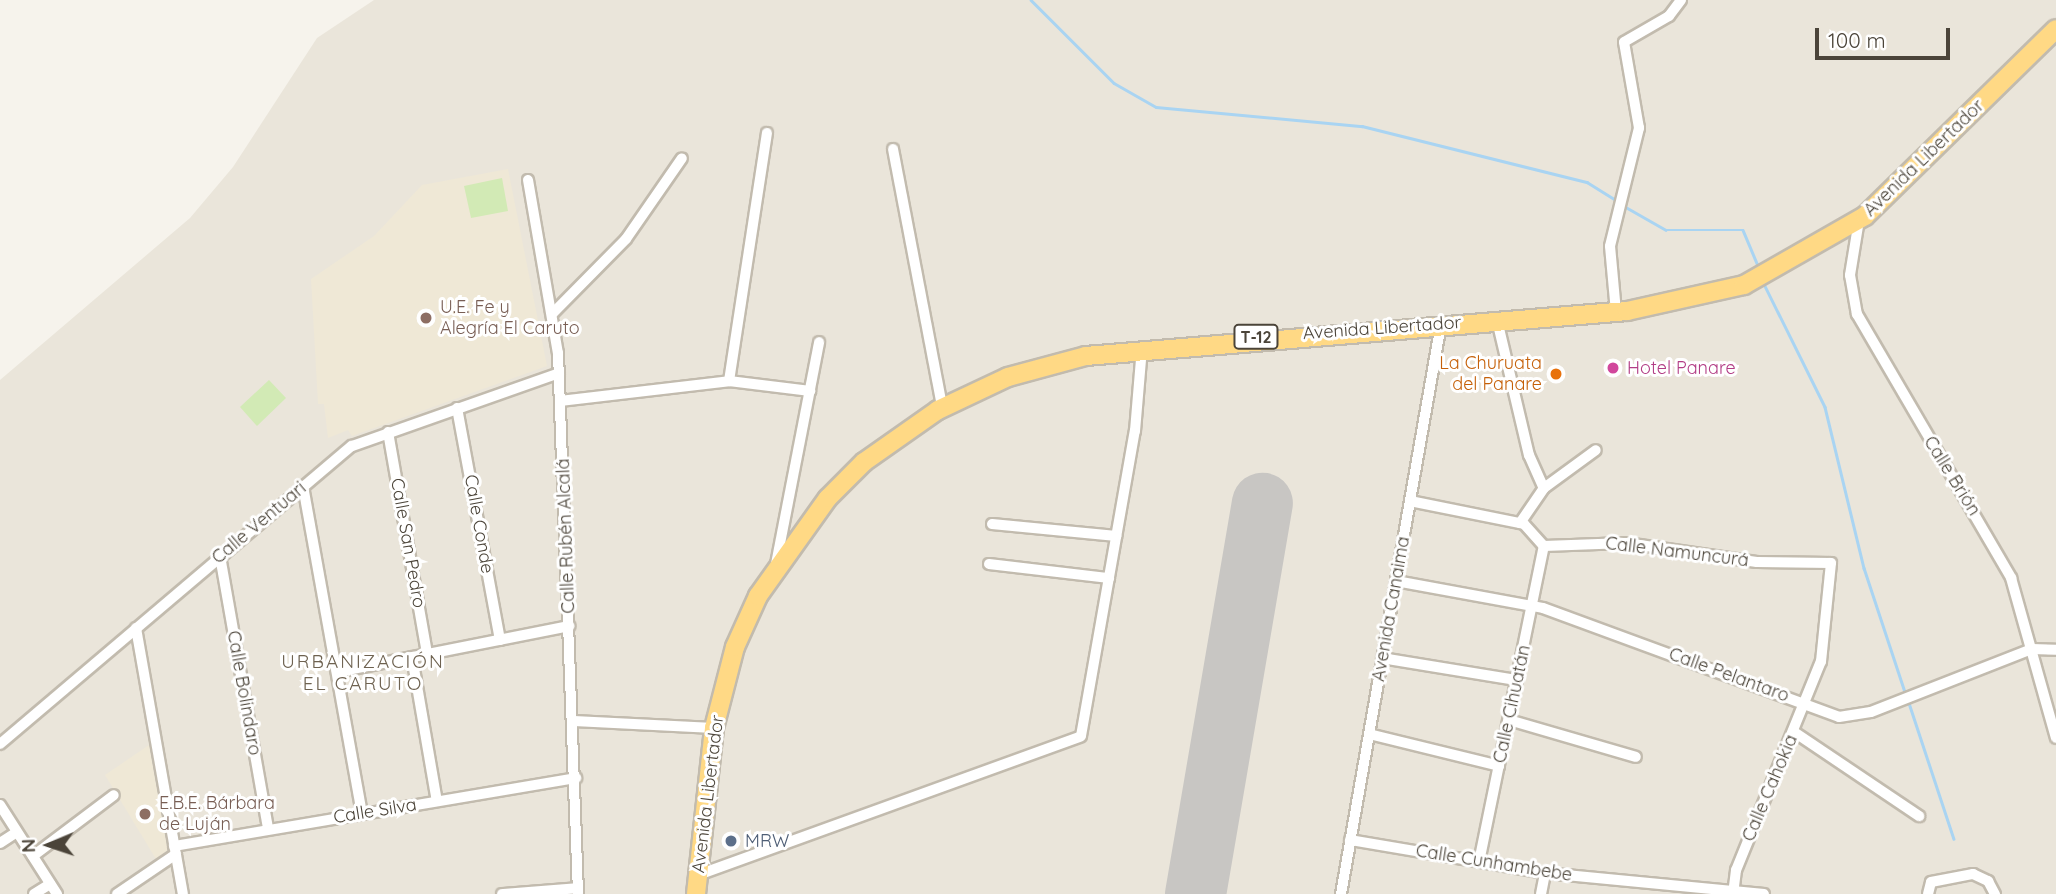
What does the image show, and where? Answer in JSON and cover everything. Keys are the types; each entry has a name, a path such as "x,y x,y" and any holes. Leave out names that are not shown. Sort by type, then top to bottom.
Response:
{"highway":[{"name":"Avenida Libertador","path":"696,894 714,728 735,647 776,566 847,478 942,407 1039,367 1142,348 1616,312 1744,285 1859,220 2056,29"}],"street":[{"path":"1616,312 1610,263 1617,201 1639,128 1624,43 1669,16 1681,0"},
{"path":"729,382 767,133"},
{"path":"893,149 942,407"},
{"path":"553,313 626,239 682,158"},
{"name":"Calle Rubén Alcalá","path":"528,180 553,313 559,373 574,721 578,891"},
{"name":"Calle Brión","path":"1859,220 1850,275 1857,314 2001,556 2032,649 2056,738"},
{"path":"1497,320 1529,455 1544,488"},
{"name":"Avenida Canaima","path":"1341,894 1441,324"},
{"path":"776,566 819,342"},
{"path":"698,875 1080,736 1116,536 1142,348"},
{"name":"Calle Ventuari","path":"0,744 352,446 559,373"},
{"path":"560,401 729,382 810,391"},
{"name":"Calle Conde","path":"457,408 500,640"},
{"name":"Calle San Pedro","path":"388,432 427,654"},
{"path":"1520,523 1544,488 1596,450"},
{"path":"303,486 362,814"},
{"path":"1410,501 1520,523 1544,546"},
{"path":"992,524 1116,536"},
{"name":"Calle Namuncurá","path":"1544,546 1626,543 1757,562 1830,563"},
{"name":"Calle Cihuatán","path":"1479,862 1544,546"},
{"name":"Calle Bolindaro","path":"220,556 268,829"},
{"name":"Calle Cahokia","path":"1734,892 1736,870 1806,703 1825,635 1830,563"},
{"path":"989,564 1109,578"},
{"name":"Calle Pelantaro","path":"1396,580 1532,605 1806,703 1839,718 1858,716 2032,649 2056,650"},
{"path":"337,672 570,626"},
{"path":"136,628 183,894"},
{"path":"412,657 437,801"},
{"path":"1382,658 1517,680"},
{"path":"1509,720 1636,757"},
{"path":"574,721 714,728"},
{"path":"1794,732 1919,816"},
{"path":"1369,734 1499,766"},
{"name":"Calle Silva","path":"175,850 268,829 576,778"},
{"path":"33,856 114,794"},
{"path":"0,805 57,894"},
{"path":"0,843 17,832"},
{"name":"Calle Cunhambebe","path":"1350,840 1545,873 1764,894"},
{"path":"117,894 175,850"},
{"path":"1541,894 1545,873"},
{"path":"1928,894 1931,882 1973,874 1988,881 1995,894"},
{"path":"34,894 50,884"},
{"path":"502,894 578,891"}],"shaded area":[{"path":"374,0 2056,0 2056,894 0,894 0,380 190,218 233,167 317,38"},
{"name":"U.E. Fe y Alegría El Caruto","path":"508,169 547,366 352,436 348,430 328,438 324,404 318,404 311,279 374,236 422,185"},
{"name":"E.B.E. Bárbara de Luján","path":"149,745 168,853 156,859 105,775"}],"green space":[{"path":"502,178 508,211 471,218 464,186"},
{"path":"269,380 286,398 257,426 240,407"}],"waterway":[{"path":"1031,0 1114,83 1156,107 1362,126 1587,182 1616,200"},
{"path":"1624,206 1666,230 1743,230 1759,268"},
{"path":"1765,286 1825,407 1864,568 1905,692"},
{"path":"1908,700 1954,839"}],"runway":[{"path":"1195,894 1262,503"}],"place":[{"name":"U.E. Fe y Alegría El Caruto","path":"426,318"},
{"name":"Hotel Panare","path":"1613,368"},
{"name":"La Churuata del Panare","path":"1556,374"},
{"name":"E.B.E. Bárbara de Luján","path":"145,814"},
{"name":"MRW","path":"731,841"}],"district":[{"name":"URBANIZACIÓN EL CARUTO","path":"363,673"}]}
